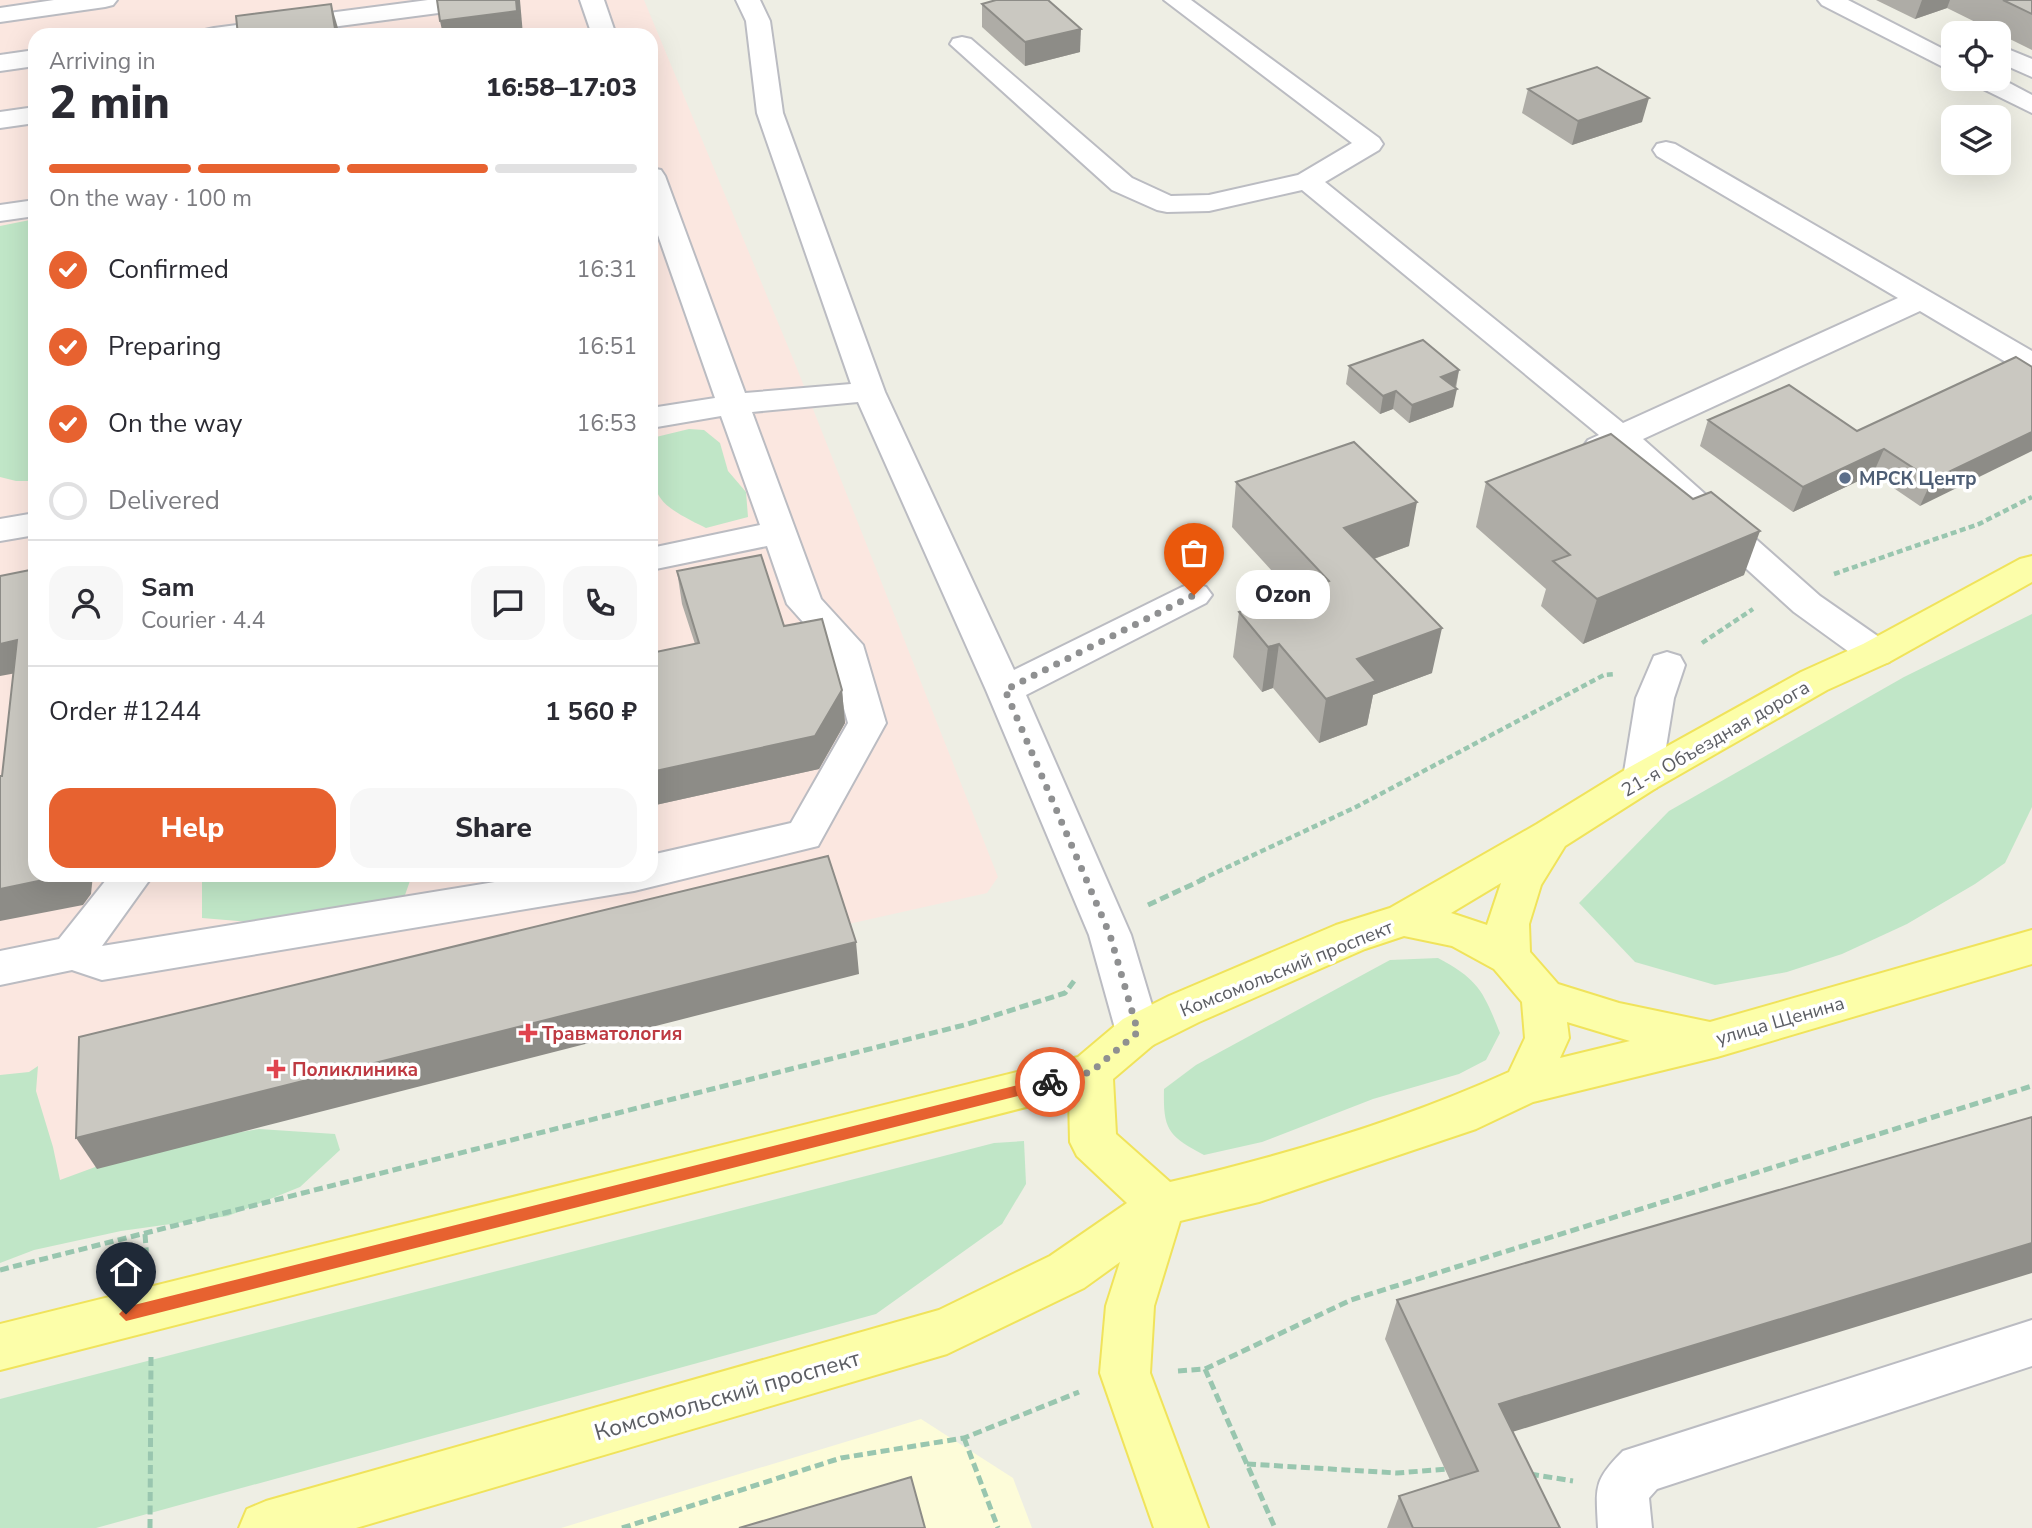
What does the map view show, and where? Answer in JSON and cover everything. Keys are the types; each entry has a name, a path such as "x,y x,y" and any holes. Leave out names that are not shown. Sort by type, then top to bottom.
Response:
{"main road":[{"name":"21-я Объездная дорога","path":"1404,920 1551,835 1642,778 1814,681 1875,653 2032,566"},
{"path":"1509,957 1508,924 1522,882 1551,835"},
{"name":"Комсомольский проспект","path":"0,1347 1091,1072 1138,1032 1184,1009 1351,937 1404,920 1461,931 1509,957 1543,996"},
{"name":"улица Щенина","path":"1525,1085 1717,1039 2032,947"},
{"path":"1525,1085 1547,1038 1543,996 1590,1014 1651,1030 1717,1039"},
{"path":"1091,1072 1093,1142 1163,1205 1130,1306 1125,1373 1181,1528"},
{"name":"Комсомольский проспект","path":"266,1528 947,1331 1067,1272 1163,1205 1259,1182 1460,1115 1525,1085"}],"lane":[{"path":"0,15 103,0"},
{"path":"268,28 484,0"},
{"path":"592,0 602,28"},
{"path":"748,0 758,21 770,113 869,392 1005,690 1110,935 1138,1032"},
{"path":"962,44 1122,184 1167,204 1209,203 1307,181 1370,144 1176,0"},
{"path":"1830,0 1941,58"},
{"path":"1927,50 1941,45"},
{"path":"2011,58 2032,69"},
{"path":"0,63 28,59"},
{"path":"2005,91 2032,105"},
{"path":"0,120 28,116"},
{"path":"1666,150 2032,364"},
{"path":"1307,181 1622,438 1795,601 1875,653"},
{"path":"658,197 805,604 845,645 867,723 804,835 658,869"},
{"path":"0,213 28,209"},
{"path":"1572,458 1622,438 1644,424 1921,299"},
{"path":"658,417 733,404 869,392"},
{"path":"0,530 28,525"},
{"path":"658,558 779,532"},
{"path":"1005,690 1194,595"},
{"path":"1642,778 1654,698 1667,666"},
{"path":"72,953 128,882"},
{"path":"0,968 72,953 102,963 592,882"},
{"path":"1623,1508 1641,1469 2032,1343"}],"path":[{"path":"0,1270 968,1024 1065,993 1110,935 1151,903 1356,807 1604,676 1667,666 1760,604 1795,601 1979,524 2032,497"},
{"path":"622,1528 841,1458 964,1438 1125,1373 1205,1369 1350,1300 2032,1086"},
{"path":"145,1234 151,1307 150,1528"},
{"path":"1205,1369 1275,1528"},
{"path":"964,1438 998,1528"},
{"path":"1247,1464 1397,1473 1458,1468"},
{"path":"1520,1472 1623,1508"}],"shaded area":[{"path":"0,0 644,0 656,28 28,28 28,882 658,882 658,34 794,361 998,877 987,893 844,925 97,1169 0,1205"},
{"path":"28,220 28,481 0,477 0,226"},
{"path":"689,429 704,430 720,443 728,471 746,492 748,517 706,528 666,505 658,494 658,437"},
{"path":"2032,614 2032,807 2005,863 1975,884 1907,924 1842,954 1787,972 1715,985 1635,962 1579,903 1669,811 1904,677"},
{"path":"202,882 410,882 405,895 311,927 202,918"},
{"path":"1438,958 1471,980 1489,1007 1500,1033 1486,1060 1459,1074 1373,1099 1262,1142 1204,1155 1175,1137 1170,1130 1165,1114 1164,1089 1196,1065 1390,960"},
{"path":"38,1066 36,1091 60,1180 144,1149 259,1129 335,1134 340,1150 300,1187 228,1216 121,1231 34,1250 0,1263 0,1075 29,1072"},
{"path":"1024,1141 1026,1184 1002,1224 876,1314 96,1528 0,1528 0,1399 994,1143"},
{"path":"921,1419 1013,1478 1032,1528 561,1528"}],"building":[{"path":"437,0 516,0 517,11 440,21"},
{"path":"996,0 1048,0 1081,29 1025,42 982,4"},
{"path":"2003,0 2032,0 2032,14"},
{"path":"331,4 335,28 237,28 236,16"},
{"path":"1597,67 1649,98 1578,121 1528,89"},
{"path":"1423,340 1459,370 1441,377 1457,389 1412,405 1396,391 1383,396 1349,366"},
{"path":"2016,357 2032,367 2032,432 1932,480 1884,449 1803,487 1708,420 1789,385 1857,431"},
{"path":"1611,434 1693,499 1711,492 1760,531 1597,599 1553,561 1570,555 1486,482"},
{"path":"1354,442 1417,502 1344,528 1442,628 1357,659 1376,681 1326,699 1279,644 1268,647 1239,612 1329,581 1236,482"},
{"path":"761,555 784,626 822,619 842,690 815,736 658,770 658,652 699,643 677,571"},
{"path":"28,570 28,882 34,882 0,889 0,776 17,640 0,644 0,576"},
{"path":"828,856 856,942 76,1138 79,1037"},
{"path":"2032,1117 2032,1243 1499,1404 1560,1528 1413,1528 1399,1496 1478,1471 1397,1300"},
{"path":"911,1477 925,1528 739,1528"}],"way so far":[{"path":"1050,1082 1091,1072 1138,1032 1110,935 1005,690 1194,595"}],"place":[{"name":"МРСК Центр","path":"1845,478"},
{"name":"Ozon","path":"1194,595"},
{"name":"Травматология","path":"528,1033"},
{"name":"Поликлиника","path":"276,1069"}],"route":[{"path":"126,1314 1050,1082"}]}
